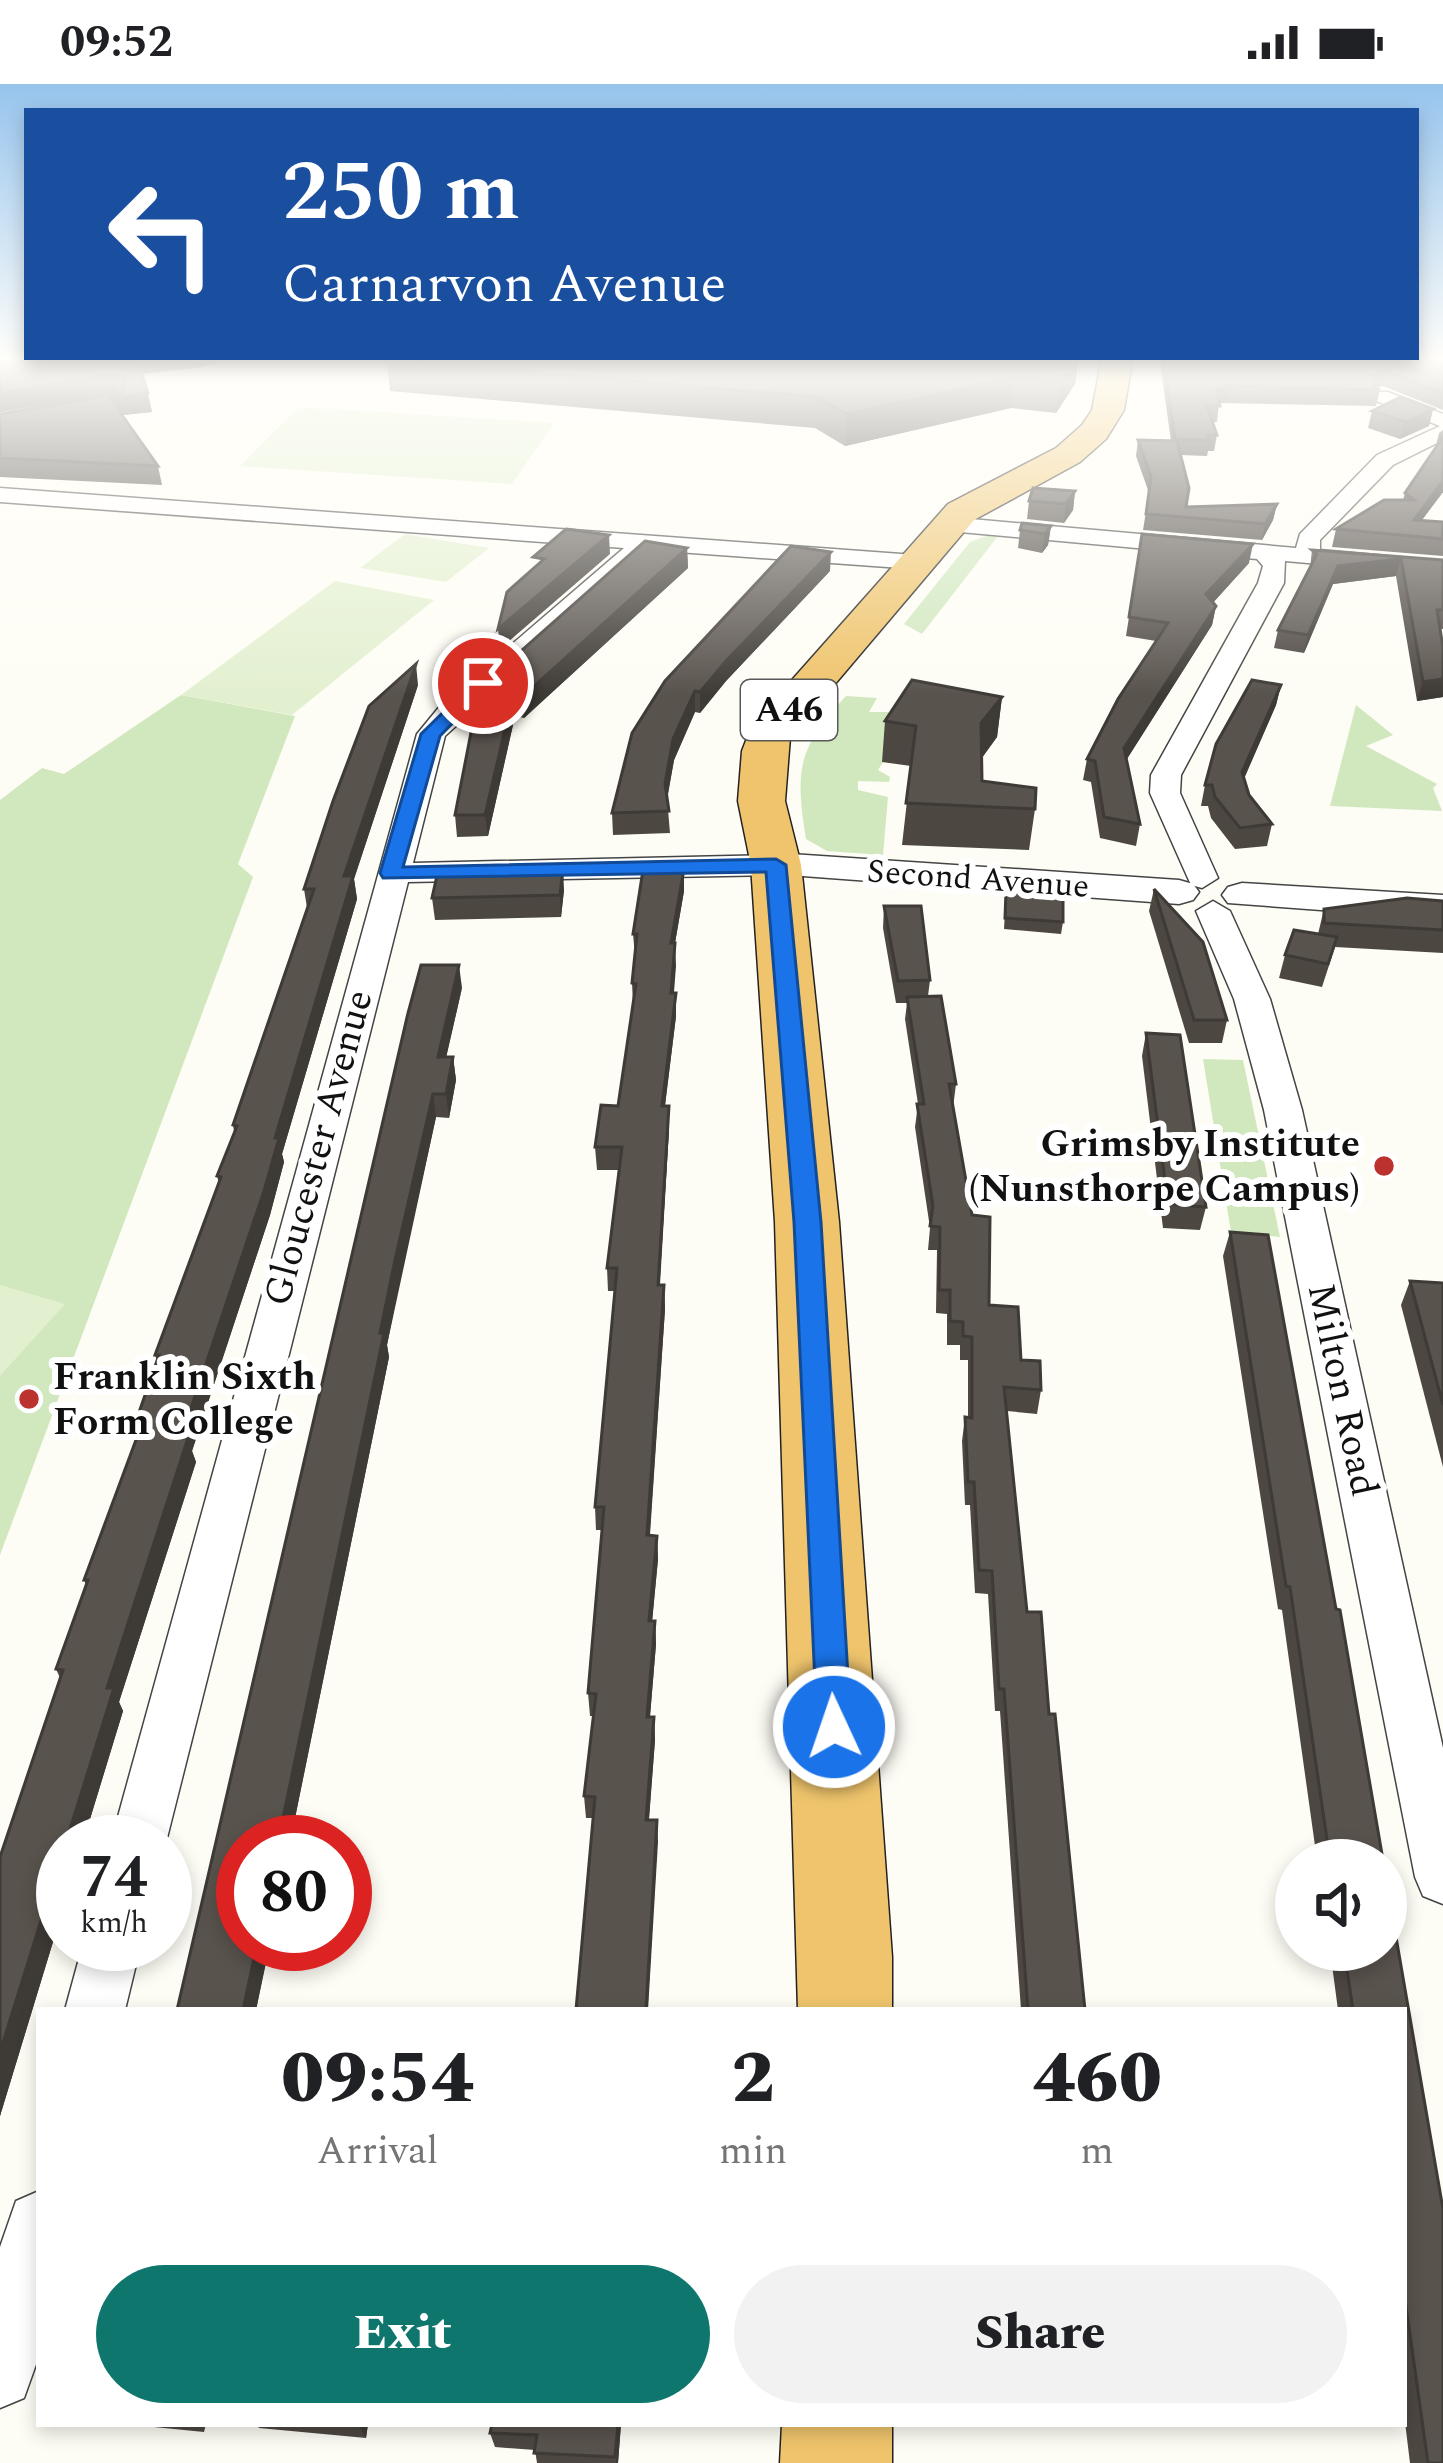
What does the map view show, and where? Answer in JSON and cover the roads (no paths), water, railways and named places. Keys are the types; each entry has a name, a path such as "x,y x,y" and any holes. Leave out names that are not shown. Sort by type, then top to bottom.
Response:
{"highway":[{"name":"A46","path":"845,2007 807,1222 776,865 764,838 760,764 768,736 949,524 986,495 1030,473"},
{"path":"836,2463 837,2427"}],"street":[{"path":"1308,558 1308,539 1372,473"},
{"path":"0,495 915,562"},
{"path":"949,524 1443,568"},
{"name":"Gloucester Avenue","path":"146,1815 391,873 437,724 645,542"},
{"name":"Milton Road","path":"1266,554 1275,565 1271,584 1166,775 1165,794 1252,999 1283,1110 1443,1877"},
{"path":"391,873 776,865"},
{"name":"Second Avenue","path":"776,865 1443,907"},
{"path":"96,2007 105,1971"},
{"path":"0,2374 36,2236"}],"place":[{"name":"Grimsby Institute (Nunsthorpe Campus)","path":"1384,1166"},
{"name":"Franklin Sixth Form College","path":"29,1399"}]}
